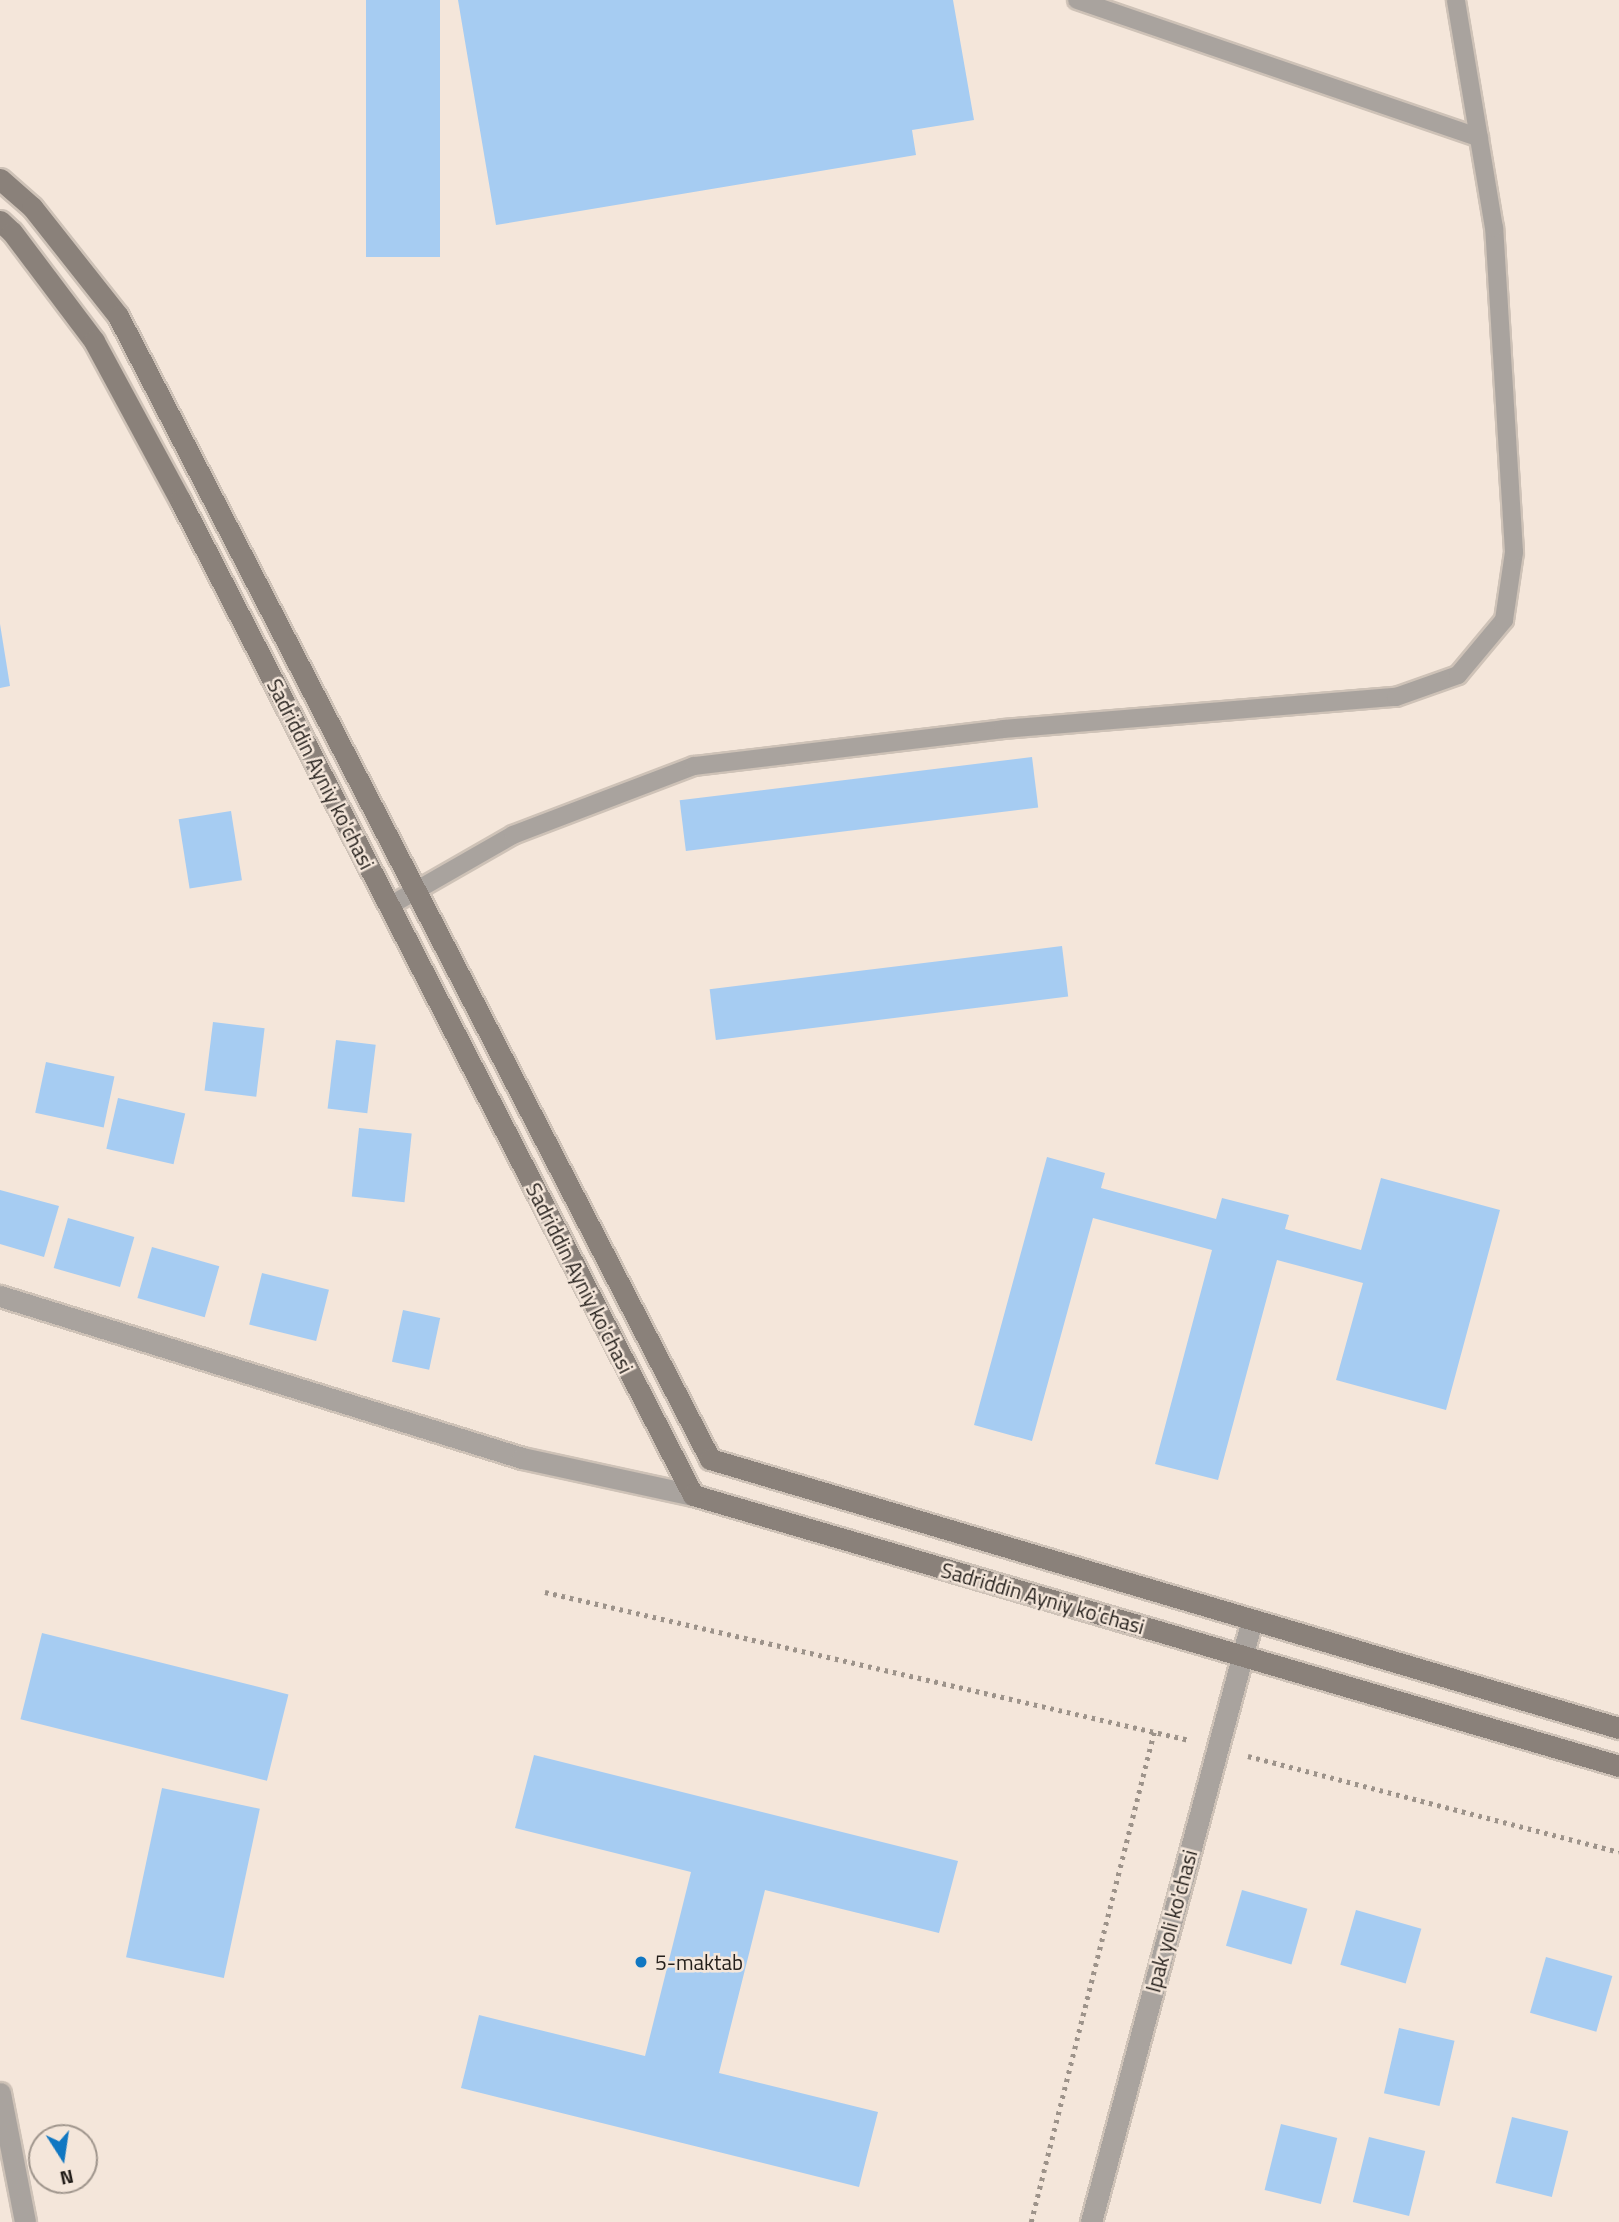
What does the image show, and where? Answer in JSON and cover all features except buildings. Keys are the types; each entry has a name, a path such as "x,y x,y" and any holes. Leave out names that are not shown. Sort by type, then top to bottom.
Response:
{"main road":[{"name":"Sadriddin Ayniy ko'chasi","path":"0,179 32,207 118,316 710,1460 1619,1727"},
{"name":"Sadriddin Ayniy ko'chasi","path":"0,221 12,232 94,341 180,500 693,1494 1619,1766"},
{"path":"693,1494 710,1460"}],"street":[{"path":"0,1296 522,1458 693,1494"},
{"name":"Ipak yoli ko'chasi","path":"1091,2222 1252,1620"},
{"path":"0,2093 25,2222"}],"lane":[{"path":"1077,0 1479,138"},
{"path":"389,906 513,835 694,766 1003,729 1396,697 1458,674 1504,620 1514,552 1494,229 1456,0"}],"path":[{"path":"545,1592 1154,1732 1619,1852"},
{"path":"1031,2222 1154,1732"}],"place":[{"name":"5-maktab","path":"641,1962"}]}
